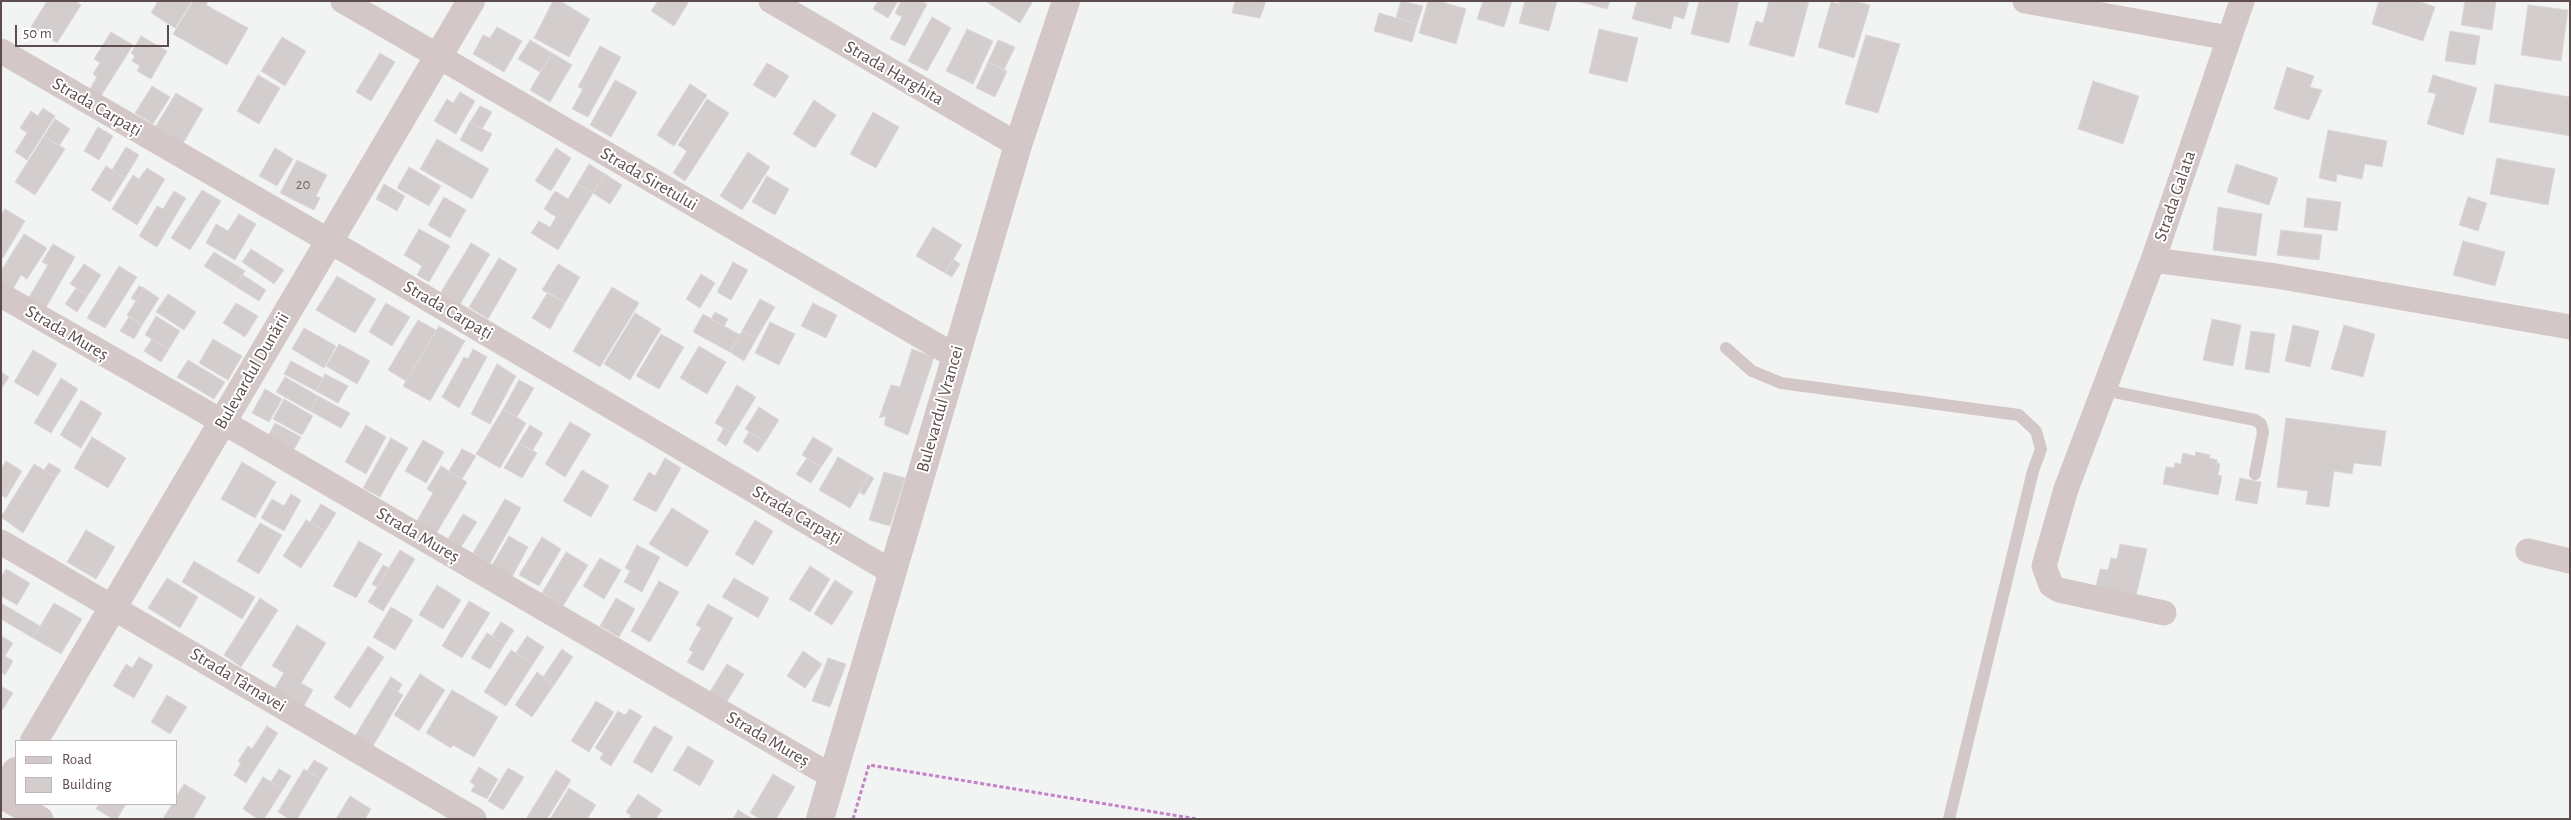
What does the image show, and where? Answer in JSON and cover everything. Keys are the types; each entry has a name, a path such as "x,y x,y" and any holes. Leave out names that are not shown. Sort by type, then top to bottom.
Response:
{"street":[{"name":"Strada Siretului","path":"343,1 955,356"},
{"name":"Bulevardul Dunării","path":"35,740 471,1"},
{"name":"Strada Harghita","path":"771,1 1018,145"},
{"name":"Bulevardul Vrancei","path":"820,819 1018,145 1066,1"},
{"path":"2025,1 2229,38"},
{"name":"Strada Galata","path":"2164,612 2059,590 2051,585 2044,566 2055,524 2153,260 2242,1"},
{"name":"Strada Carpați","path":"1,51 329,241 892,572"},
{"path":"2153,260 2276,276 2570,327"},
{"name":"Strada Mureș","path":"1,296 223,422 833,776"},
{"name":"Strada Târnavei","path":"1,542 474,819"},
{"path":"2528,551 2570,561"},
{"path":"15,773 1,796 15,804"},
{"path":"17,805 41,819"}],"lane":[{"path":"1726,348 1752,371 1781,383 2018,415 2036,432 2041,449 2033,471 1949,819"},
{"path":"2104,390 2255,420 2261,424 2263,432 2255,474"}],"path":[{"path":"853,819 869,765 1196,819"}],"building":[{"path":"47,1 75,1 81,5 57,43 31,27"},
{"path":"158,1 192,1 175,28 151,13"},
{"path":"193,1 208,1 206,5 248,28 227,65 173,34"},
{"path":"553,1 560,1 590,19 569,57 534,38"},
{"path":"658,1 685,1 688,3 674,26 651,11"},
{"path":"878,1 898,1 888,18 873,9"},
{"path":"901,1 921,1 927,4 905,46 890,39 902,17 895,13"},
{"path":"985,1 1033,1 1020,23"},
{"path":"1235,1 1266,1 1260,18 1232,13"},
{"path":"1401,1 1423,6 1417,24 1396,18"},
{"path":"1428,1 1439,1 1466,9 1456,44 1419,33"},
{"path":"1483,1 1512,1 1504,27 1477,19"},
{"path":"1525,1 1557,1 1549,31 1519,23"},
{"path":"1577,1 1610,1 1607,9"},
{"path":"1637,1 1689,1 1684,19 1674,16 1671,29 1632,19"},
{"path":"1699,1 1739,1 1729,43 1691,34"},
{"path":"1769,1 1809,1 1794,57 1749,45 1756,21 1763,23"},
{"path":"1839,1 1854,1 1870,5 1854,58 1818,47 1831,2 1839,4"},
{"path":"2379,1 2418,1 2435,7 2423,41 2372,24"},
{"path":"2465,1 2496,1 2492,30 2461,25"},
{"path":"2528,5 2568,10 2561,61 2521,55"},
{"path":"1379,13 1417,24 1412,42 1374,31"},
{"path":"932,17 951,28 927,71 908,61"},
{"path":"497,27 522,41 504,72 473,54 483,35 490,38"},
{"path":"967,29 993,41 973,84 946,71"},
{"path":"1599,29 1638,38 1627,82 1589,73"},
{"path":"2450,31 2480,36 2475,65 2445,61"},
{"path":"111,32 133,45 101,96 90,89 97,77 93,74 100,63 94,59"},
{"path":"1866,35 1900,44 1878,113 1845,104"},
{"path":"141,36 167,51 151,79 137,71 140,66 132,61 135,56 131,53"},
{"path":"282,37 306,51 285,86 261,71"},
{"path":"530,40 552,53 540,72 518,59"},
{"path":"998,40 1015,47 1004,70 988,62"},
{"path":"600,46 621,57 588,117 572,109 583,89 578,87"},
{"path":"380,53 395,62 371,101 356,92"},
{"path":"552,53 572,65 550,102 530,90"},
{"path":"988,62 1007,71 995,97 976,88"},
{"path":"767,63 789,76 775,98 753,85"},
{"path":"2287,67 2314,76 2310,87 2322,90 2309,120 2274,109"},
{"path":"258,75 280,88 259,124 237,111"},
{"path":"2433,75 2477,88 2463,135 2427,124 2436,94 2428,92"},
{"path":"615,80 637,92 611,137 590,125"},
{"path":"2093,81 2139,96 2123,144 2078,129"},
{"path":"690,84 707,95 674,146 657,135"},
{"path":"2495,84 2570,97 2570,136 2489,122"},
{"path":"152,86 170,97 153,124 135,113"},
{"path":"460,92 475,101 456,134 434,121 447,99 453,103"},
{"path":"176,93 203,109 182,145 154,129"},
{"path":"707,99 729,113 685,181 673,173 687,151 678,145"},
{"path":"814,100 836,115 815,148 793,134"},
{"path":"480,106 492,112 482,129 470,122"},
{"path":"43,108 55,116 27,160 15,152 27,133 20,128 31,111 38,116"},
{"path":"873,112 899,127 876,168 850,154"},
{"path":"55,119 70,129 59,146 44,136"},
{"path":"470,122 492,134 482,152 460,140"},
{"path":"98,127 113,136 99,160 84,151"},
{"path":"2328,130 2387,141 2382,167 2365,164 2362,179 2337,174 2336,182 2319,178"},
{"path":"44,136 65,149 35,195 15,182"},
{"path":"437,139 489,169 472,199 420,169"},
{"path":"126,147 139,155 125,178 112,170"},
{"path":"275,148 293,159 277,186 259,176"},
{"path":"556,148 571,158 551,191 535,181"},
{"path":"748,152 770,167 742,210 720,196"},
{"path":"2497,158 2555,169 2548,205 2490,194"},
{"path":"297,160 327,175 316,196 320,198 314,210 280,193"},
{"path":"589,164 605,174 593,193 577,184"},
{"path":"2236,164 2278,178 2269,205 2227,192"},
{"path":"106,166 125,178 110,202 91,190"},
{"path":"409,167 441,186 429,206 397,188"},
{"path":"147,168 165,179 137,225 112,209 133,175 139,179"},
{"path":"605,174 622,185 610,204 593,193"},
{"path":"767,176 789,189 775,215 752,202"},
{"path":"384,184 405,196 397,211 376,199"},
{"path":"577,184 593,193 558,250 531,233 539,221 550,227 556,217 544,209 555,191 568,199"},
{"path":"202,190 221,201 190,250 171,238"},
{"path":"174,191 186,198 157,247 139,236 157,206 163,209"},
{"path":"444,197 466,210 450,238 428,225"},
{"path":"2468,197 2487,203 2478,231 2459,225"},
{"path":"2307,198 2341,202 2337,231 2304,227"},
{"path":"2218,207 2262,214 2256,256 2213,250"},
{"path":"5,209 25,221 3,258 1,257 1,215"},
{"path":"239,214 256,224 235,260 206,243 216,224 228,231"},
{"path":"933,227 962,245 945,273 916,256"},
{"path":"419,229 450,246 429,282 417,275 422,266 404,255"},
{"path":"2281,230 2322,235 2319,260 2277,255"},
{"path":"24,234 47,248 27,279 21,275 11,292 1,286 1,271"},
{"path":"2463,241 2505,252 2495,286 2453,275"},
{"path":"471,243 490,254 460,304 441,292"},
{"path":"53,244 75,257 45,309 28,299 48,265 42,262"},
{"path":"251,249 284,270 274,284 242,262"},
{"path":"214,252 245,271 235,286 204,266"},
{"path":"499,258 517,269 488,319 469,307"},
{"path":"953,259 960,264 952,277 945,273"},
{"path":"733,262 748,270 731,300 717,292"},
{"path":"84,264 101,275 88,295 70,284"},
{"path":"558,264 580,277 565,303 542,290"},
{"path":"119,266 137,277 105,328 87,318"},
{"path":"701,274 715,283 700,308 686,299"},
{"path":"243,275 266,290 259,301 235,286"},
{"path":"337,276 376,299 355,333 316,310"},
{"path":"139,286 144,288 136,301 131,298"},
{"path":"612,287 639,303 600,367 573,351"},
{"path":"76,288 88,295 77,312 65,304"},
{"path":"144,288 159,298 142,325 127,315"},
{"path":"548,292 565,303 550,329 532,318"},
{"path":"168,294 196,312 184,330 156,312"},
{"path":"760,299 775,307 756,339 742,331"},
{"path":"236,303 258,316 245,337 223,323"},
{"path":"386,303 410,317 392,346 369,332"},
{"path":"813,303 837,315 826,338 801,326"},
{"path":"715,312 728,319 724,326 711,319"},
{"path":"635,313 661,329 630,380 604,364"},
{"path":"703,314 740,335 730,352 693,332"},
{"path":"156,316 180,331 169,349 145,335"},
{"path":"129,317 142,325 134,339 120,331"},
{"path":"2212,319 2241,325 2233,366 2203,360"},
{"path":"418,320 436,330 406,381 388,370"},
{"path":"770,322 795,334 779,365 755,353"},
{"path":"2293,325 2319,331 2310,367 2285,361"},
{"path":"2344,325 2375,334 2363,377 2331,369"},
{"path":"439,326 465,341 430,401 403,386"},
{"path":"304,328 336,346 324,368 292,349"},
{"path":"742,331 756,339 744,361 730,352"},
{"path":"2251,331 2275,334 2269,373 2245,369"},
{"path":"661,334 684,347 659,389 636,376"},
{"path":"152,339 169,349 161,362 144,351"},
{"path":"213,339 242,356 228,380 199,363"},
{"path":"339,344 370,361 357,384 326,366"},
{"path":"699,346 726,362 707,394 680,378"},
{"path":"473,349 487,357 459,408 442,397 464,357 468,359"},
{"path":"912,349 934,357 908,435 884,425 886,416 879,418 891,385 900,387"},
{"path":"33,350 57,364 38,396 14,382"},
{"path":"188,360 225,382 214,399 177,377"},
{"path":"291,361 323,378 316,391 284,374"},
{"path":"497,364 516,376 490,424 471,414"},
{"path":"1,372 9,377 1,389"},
{"path":"325,374 348,386 338,403 316,391"},
{"path":"285,377 318,396 310,411 276,392"},
{"path":"61,378 78,389 51,433 34,423"},
{"path":"519,380 534,388 517,417 503,409"},
{"path":"737,385 756,397 733,434 715,423"},
{"path":"265,389 282,399 269,422 252,413"},
{"path":"318,396 350,413 341,428 310,411"},
{"path":"284,399 313,416 302,435 273,419"},
{"path":"81,400 102,413 81,448 60,435"},
{"path":"759,407 779,420 765,442 745,429"},
{"path":"503,409 526,423 500,468 476,454"},
{"path":"2286,418 2386,431 2381,466 2354,463 2352,474 2334,471 2329,507 2306,504 2308,491 2277,487"},
{"path":"570,422 591,434 565,477 545,464"},
{"path":"275,423 301,437 291,454 266,440"},
{"path":"366,425 386,437 366,474 345,462"},
{"path":"530,425 543,433 532,451 519,443"},
{"path":"724,428 733,434 726,446 717,440"},
{"path":"749,432 765,442 758,452 743,442"},
{"path":"92,437 126,458 108,488 74,468"},
{"path":"813,437 833,449 821,467 802,455"},
{"path":"391,438 408,448 380,497 363,488"},
{"path":"423,440 444,452 426,483 405,471"},
{"path":"519,443 537,453 522,478 504,468"},
{"path":"462,449 476,456 462,479 449,471"},
{"path":"2196,452 2210,455 2209,458 2217,460 2217,463 2220,464 2218,475 2222,476 2218,495 2163,484 2166,467 2174,468 2175,463 2181,464 2183,453 2195,456"},
{"path":"838,457 869,475 850,508 819,490"},
{"path":"665,458 681,468 656,512 633,500 649,472 655,476"},
{"path":"807,458 821,467 811,483 796,474"},
{"path":"6,461 22,471 6,498 1,495 1,469"},
{"path":"242,462 276,482 255,518 221,499"},
{"path":"49,463 61,470 56,477 44,470"},
{"path":"34,464 56,477 23,533 1,517"},
{"path":"441,466 467,482 434,537 414,526 433,493 427,489"},
{"path":"582,470 609,486 591,517 563,501"},
{"path":"884,472 905,478 890,526 869,520"},
{"path":"869,475 874,478 864,495 859,492"},
{"path":"2240,478 2261,482 2257,504 2235,500"},
{"path":"291,494 301,500 284,531 261,518 272,499 284,506"},
{"path":"505,499 521,508 490,563 473,553"},
{"path":"321,504 336,513 325,531 310,522"},
{"path":"672,508 709,531 687,567 649,544"},
{"path":"463,514 477,522 461,547 448,539"},
{"path":"306,520 325,531 301,568 283,556"},
{"path":"755,520 773,531 753,565 735,554"},
{"path":"260,523 282,535 259,574 237,561"},
{"path":"86,530 115,547 96,579 67,562"},
{"path":"509,536 528,547 511,579 491,567"},
{"path":"542,537 561,549 539,586 519,575"},
{"path":"359,541 382,554 356,598 333,586"},
{"path":"2120,544 2147,549 2136,596 2096,586 2100,569 2108,570 2111,558 2117,559"},
{"path":"637,545 660,557 642,592 624,582 630,571 625,568"},
{"path":"400,550 415,559 383,611 368,602"},
{"path":"566,552 588,565 563,606 542,593"},
{"path":"600,558 621,570 604,599 583,586"},
{"path":"194,561 255,597 242,619 182,582"},
{"path":"383,565 389,568 377,587 372,584"},
{"path":"810,566 830,579 810,612 789,599"},
{"path":"6,569 30,583 17,605 1,596 1,577"},
{"path":"167,578 198,597 180,628 148,608"},
{"path":"734,578 769,598 758,618 722,597"},
{"path":"835,580 853,592 832,625 814,614"},
{"path":"659,581 679,592 650,642 631,631"},
{"path":"437,585 461,600 443,629 419,615"},
{"path":"260,598 278,610 241,667 224,655"},
{"path":"616,598 635,609 619,637 600,626"},
{"path":"469,601 490,613 462,658 442,646"},
{"path":"1,603 40,626 33,638 1,619"},
{"path":"54,603 82,619 61,654 33,638"},
{"path":"708,604 733,618 703,671 687,662 693,652 689,650 701,628 696,625"},
{"path":"391,607 413,620 395,650 373,637"},
{"path":"501,622 514,630 505,644 492,636"},
{"path":"297,625 326,643 301,683 313,690 302,709 273,691 284,673 272,666"},
{"path":"487,633 505,644 490,669 471,658"},
{"path":"1,636 13,643 5,656 13,661 5,675 1,672"},
{"path":"527,636 544,647 533,664 516,653"},
{"path":"368,646 384,657 350,708 334,698"},
{"path":"562,649 573,657 554,685 543,677"},
{"path":"511,650 533,664 506,706 484,692"},
{"path":"803,651 822,664 805,688 787,676"},
{"path":"139,657 153,665 134,698 113,686 126,664 132,668"},
{"path":"828,658 846,664 830,707 812,701"},
{"path":"727,664 744,674 726,703 709,693"},
{"path":"537,672 554,685 532,717 515,705"},
{"path":"420,674 445,690 419,731 394,715"},
{"path":"391,677 402,684 398,692 386,685"},
{"path":"386,685 403,695 373,746 355,736"},
{"path":"1,686 13,693 3,709 1,709"},
{"path":"452,690 498,717 474,757 453,745 451,748 426,733"},
{"path":"167,695 187,707 170,734 151,722"},
{"path":"596,701 614,712 589,752 571,741"},
{"path":"630,709 642,716 611,766 600,759 603,753 595,748 618,711 625,715"},
{"path":"267,726 278,733 246,783 234,775 241,763 238,761 248,746 252,749"},
{"path":"654,726 673,737 652,773 633,762"},
{"path":"688,746 714,761 700,786 673,770"},
{"path":"314,760 328,768 321,779 307,771"},
{"path":"479,767 498,779 487,799 471,791 475,785 470,782"},
{"path":"508,768 524,777 503,810 488,801"},
{"path":"279,769 291,776 283,789 271,782"},
{"path":"304,769 321,779 297,819 289,819 278,812"},
{"path":"556,770 571,780 547,819 526,819"},
{"path":"773,774 795,787 776,819 760,819 750,813"},
{"path":"263,777 283,789 264,819 258,819 243,809"},
{"path":"184,784 206,797 193,819 163,819 171,805 178,805 178,794"},
{"path":"569,788 596,805 587,819 550,819"},
{"path":"638,794 662,810 656,819 629,819 631,816 626,812"},
{"path":"350,796 371,809 365,819 336,819"},
{"path":"98,805 125,805 117,819 113,819 96,809"},
{"path":"738,810 753,819 733,819"}]}
